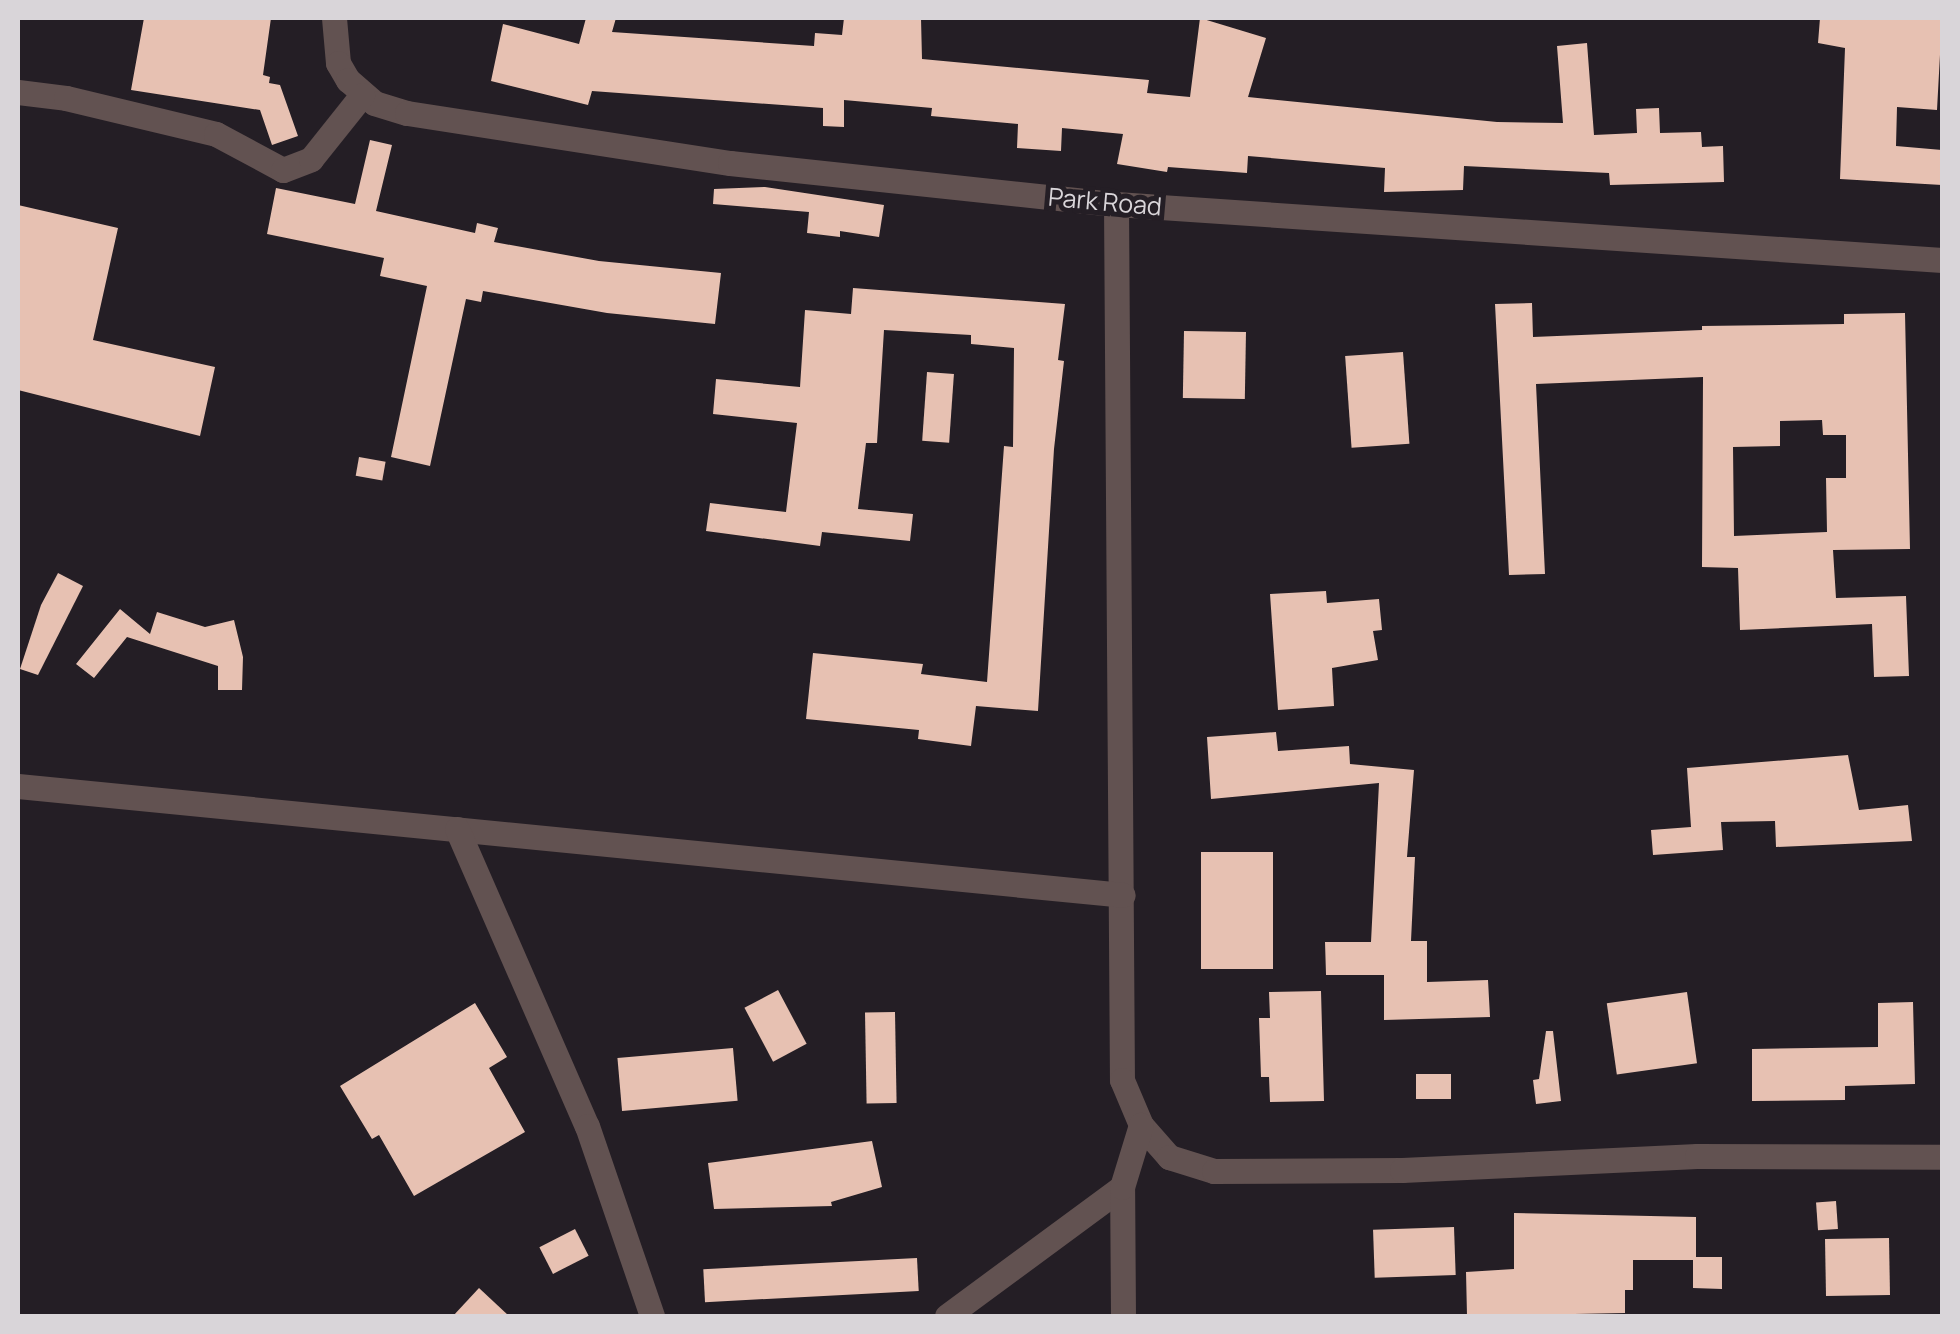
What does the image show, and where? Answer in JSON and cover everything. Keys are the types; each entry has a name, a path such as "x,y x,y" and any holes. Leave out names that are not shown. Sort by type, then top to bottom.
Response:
{"street":[{"path":"18,92 66,98 216,134 283,170 311,159 362,95 338,63 334,18"},
{"name":"Park Road","path":"362,95 406,113 730,164 1116,204 1942,260"},
{"path":"1116,204 1124,895 1122,1080 1141,1125 1169,1157 1214,1171 1402,1170 1696,1156 1942,1157"},
{"path":"18,786 1124,895"},
{"path":"457,829 587,1126 652,1316"},
{"path":"1124,1316 1122,1187 1141,1125"},
{"path":"948,1316 1122,1187"}],"building":[{"path":"144,18 271,18 263,75 270,77 269,83 280,85 298,136 272,145 260,110 131,90"},
{"path":"586,18 616,18 612,32 814,46 815,33 842,35 844,18 921,18 922,59 1149,80 1147,93 1190,97 1200,18 1266,38 1248,97 1497,122 1563,123 1557,46 1587,43 1594,135 1637,133 1636,109 1659,108 1660,133 1701,132 1702,147 1723,146 1724,182 1610,185 1609,173 1464,166 1463,190 1384,192 1385,168 1248,156 1247,173 1168,167 1167,172 1117,164 1123,134 1062,128 1061,151 1017,148 1018,124 931,116 932,108 844,100 844,127 823,126 823,108 592,91 588,105 491,81 503,24 579,44"},
{"path":"1820,18 1942,18 1937,110 1897,107 1896,146 1942,150 1942,185 1840,179 1845,48 1818,43"},
{"path":"370,140 392,145 376,211 475,233 477,223 498,228 494,242 599,261 721,273 715,324 607,313 483,291 481,302 466,299 430,466 391,457 427,286 380,276 384,258 267,234 276,188 355,204"},
{"path":"765,187 884,205 879,237 840,231 840,237 807,233 809,212 713,204 714,189"},
{"path":"18,205 118,228 93,340 215,367 200,436 18,390"},
{"path":"853,288 1065,304 1058,360 1064,361 1054,449 1038,711 976,706 971,746 918,739 919,730 806,719 813,653 923,664 921,674 987,682 1004,446 1013,447 1014,348 971,344 971,335 884,330 877,443 866,443 858,509 913,514 910,541 822,532 820,546 706,531 710,503 786,512 797,423 713,414 716,379 800,387 805,310 851,314"},
{"path":"1532,303 1533,337 1702,330 1702,326 1844,324 1844,314 1905,313 1910,549 1833,550 1836,598 1906,596 1909,676 1874,677 1872,624 1740,630 1738,568 1702,567 1703,377 1536,384 1545,574 1509,575 1495,304","holes":["1822,420 1823,435 1846,435 1846,478 1826,478 1827,532 1734,536 1733,447 1780,446 1780,421"]},
{"path":"1184,331 1246,332 1245,399 1183,398"},
{"path":"1403,352 1409,444 1352,448 1345,356"},
{"path":"927,372 954,374 949,443 922,441"},
{"path":"359,457 386,462 382,480 356,476"},
{"path":"58,573 83,586 38,675 20,669 41,605"},
{"path":"1326,591 1327,603 1379,599 1382,630 1373,631 1378,660 1332,668 1334,706 1278,710 1270,594"},
{"path":"120,609 150,634 157,612 205,627 234,620 243,657 242,690 218,690 218,666 127,637 94,678 76,664"},
{"path":"1276,732 1278,751 1349,746 1350,764 1414,770 1407,857 1415,857 1411,941 1427,941 1427,982 1488,980 1490,1017 1384,1020 1384,975 1326,975 1325,942 1371,942 1379,783 1211,799 1207,737"},
{"path":"1848,755 1859,810 1908,805 1912,841 1776,847 1775,821 1721,822 1723,850 1653,855 1651,830 1691,827 1687,768"},
{"path":"1201,852 1273,852 1273,969 1201,969"},
{"path":"778,990 807,1044 773,1062 744,1008"},
{"path":"1321,991 1324,1101 1270,1102 1269,1077 1261,1077 1259,1018 1270,1018 1269,992"},
{"path":"1687,992 1697,1063 1617,1075 1607,1003"},
{"path":"1913,1002 1915,1084 1845,1086 1845,1100 1752,1101 1752,1049 1878,1047 1878,1003"},
{"path":"475,1003 507,1057 489,1068 525,1132 414,1196 379,1135 372,1139 340,1086"},
{"path":"895,1012 897,1103 867,1104 865,1013"},
{"path":"1546,1031 1553,1031 1561,1101 1536,1104 1533,1080 1539,1079"},
{"path":"733,1048 738,1101 622,1111 617,1058"},
{"path":"1416,1074 1451,1074 1451,1099 1416,1099"},
{"path":"872,1141 882,1187 831,1202 832,1206 714,1209 708,1163"},
{"path":"1836,1201 1838,1229 1818,1230 1816,1202"},
{"path":"1514,1213 1696,1217 1696,1257 1722,1257 1722,1289 1693,1288 1693,1260 1633,1260 1633,1290 1625,1290 1625,1313 1467,1316 1466,1272 1514,1269"},
{"path":"1454,1227 1456,1275 1375,1278 1373,1230"},
{"path":"575,1229 589,1256 553,1274 539,1247"},
{"path":"1889,1238 1890,1295 1826,1296 1825,1239"},
{"path":"917,1258 919,1291 705,1302 703,1269"},
{"path":"479,1288 509,1316 453,1316"}]}
